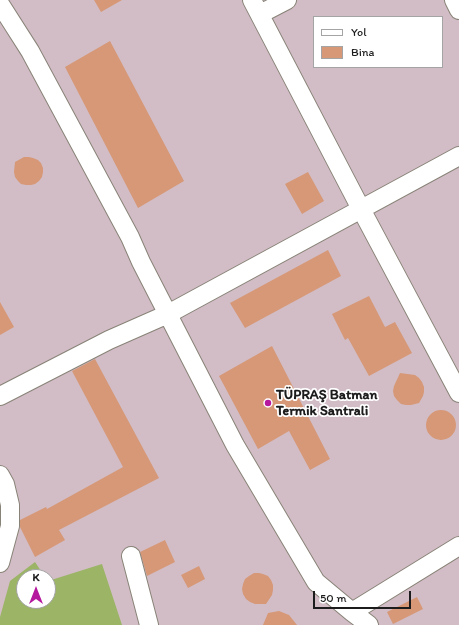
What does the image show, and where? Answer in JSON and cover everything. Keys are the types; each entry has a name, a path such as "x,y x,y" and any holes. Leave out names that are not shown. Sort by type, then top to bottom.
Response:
{"street":[{"path":"287,0 256,7 459,393"},
{"path":"454,0 459,10"},
{"path":"0,4 30,51 130,237 141,262 235,445 316,582 369,625"},
{"path":"0,396 109,340 168,314 459,156"},
{"path":"0,475 5,484 10,505 10,526 0,563"},
{"path":"352,612 459,546"},
{"path":"131,556 150,625"}],"shaded area":[{"path":"0,0 459,0 459,625 0,625"}],"green space":[{"path":"35,562 40,569 26,569"},
{"path":"102,564 122,625 0,625 0,617 10,581 16,576 16,609 56,609 56,578"}],"building":[{"path":"94,0 122,0 101,12"},
{"path":"110,41 184,181 138,208 65,67"},
{"path":"24,157 33,158 41,163 43,168 42,177 35,184 21,184 15,177 15,162"},
{"path":"308,172 324,201 302,214 285,184"},
{"path":"328,250 341,276 245,328 230,303"},
{"path":"369,296 385,327 395,322 412,353 369,376 348,338 345,340 332,314"},
{"path":"0,302 14,327 0,335"},
{"name":"TÜPRAŞ Batman Termik Santrali","path":"272,346 330,459 310,470 289,431 258,449 219,376"},
{"path":"95,359 159,478 59,530 65,540 35,557 20,527 20,520 46,507 47,509 123,467 72,371"},
{"path":"400,373 415,375 422,382 424,392 419,403 411,405 401,404 394,396 394,386"},
{"path":"441,410 452,414 456,425 452,436 441,440 430,436 426,425 430,414"},
{"path":"165,540 175,562 147,576 140,552"},
{"path":"199,566 205,579 188,588 181,575"},
{"path":"254,573 268,576 273,585 272,595 266,604 255,604 250,602 243,594 242,589 245,579"},
{"path":"417,597 423,609 393,624 387,612"},
{"path":"279,611 289,615 297,625 263,625 268,613"}],"place":[{"name":"TÜPRAŞ Batman Termik Santrali","path":"268,403"}]}
